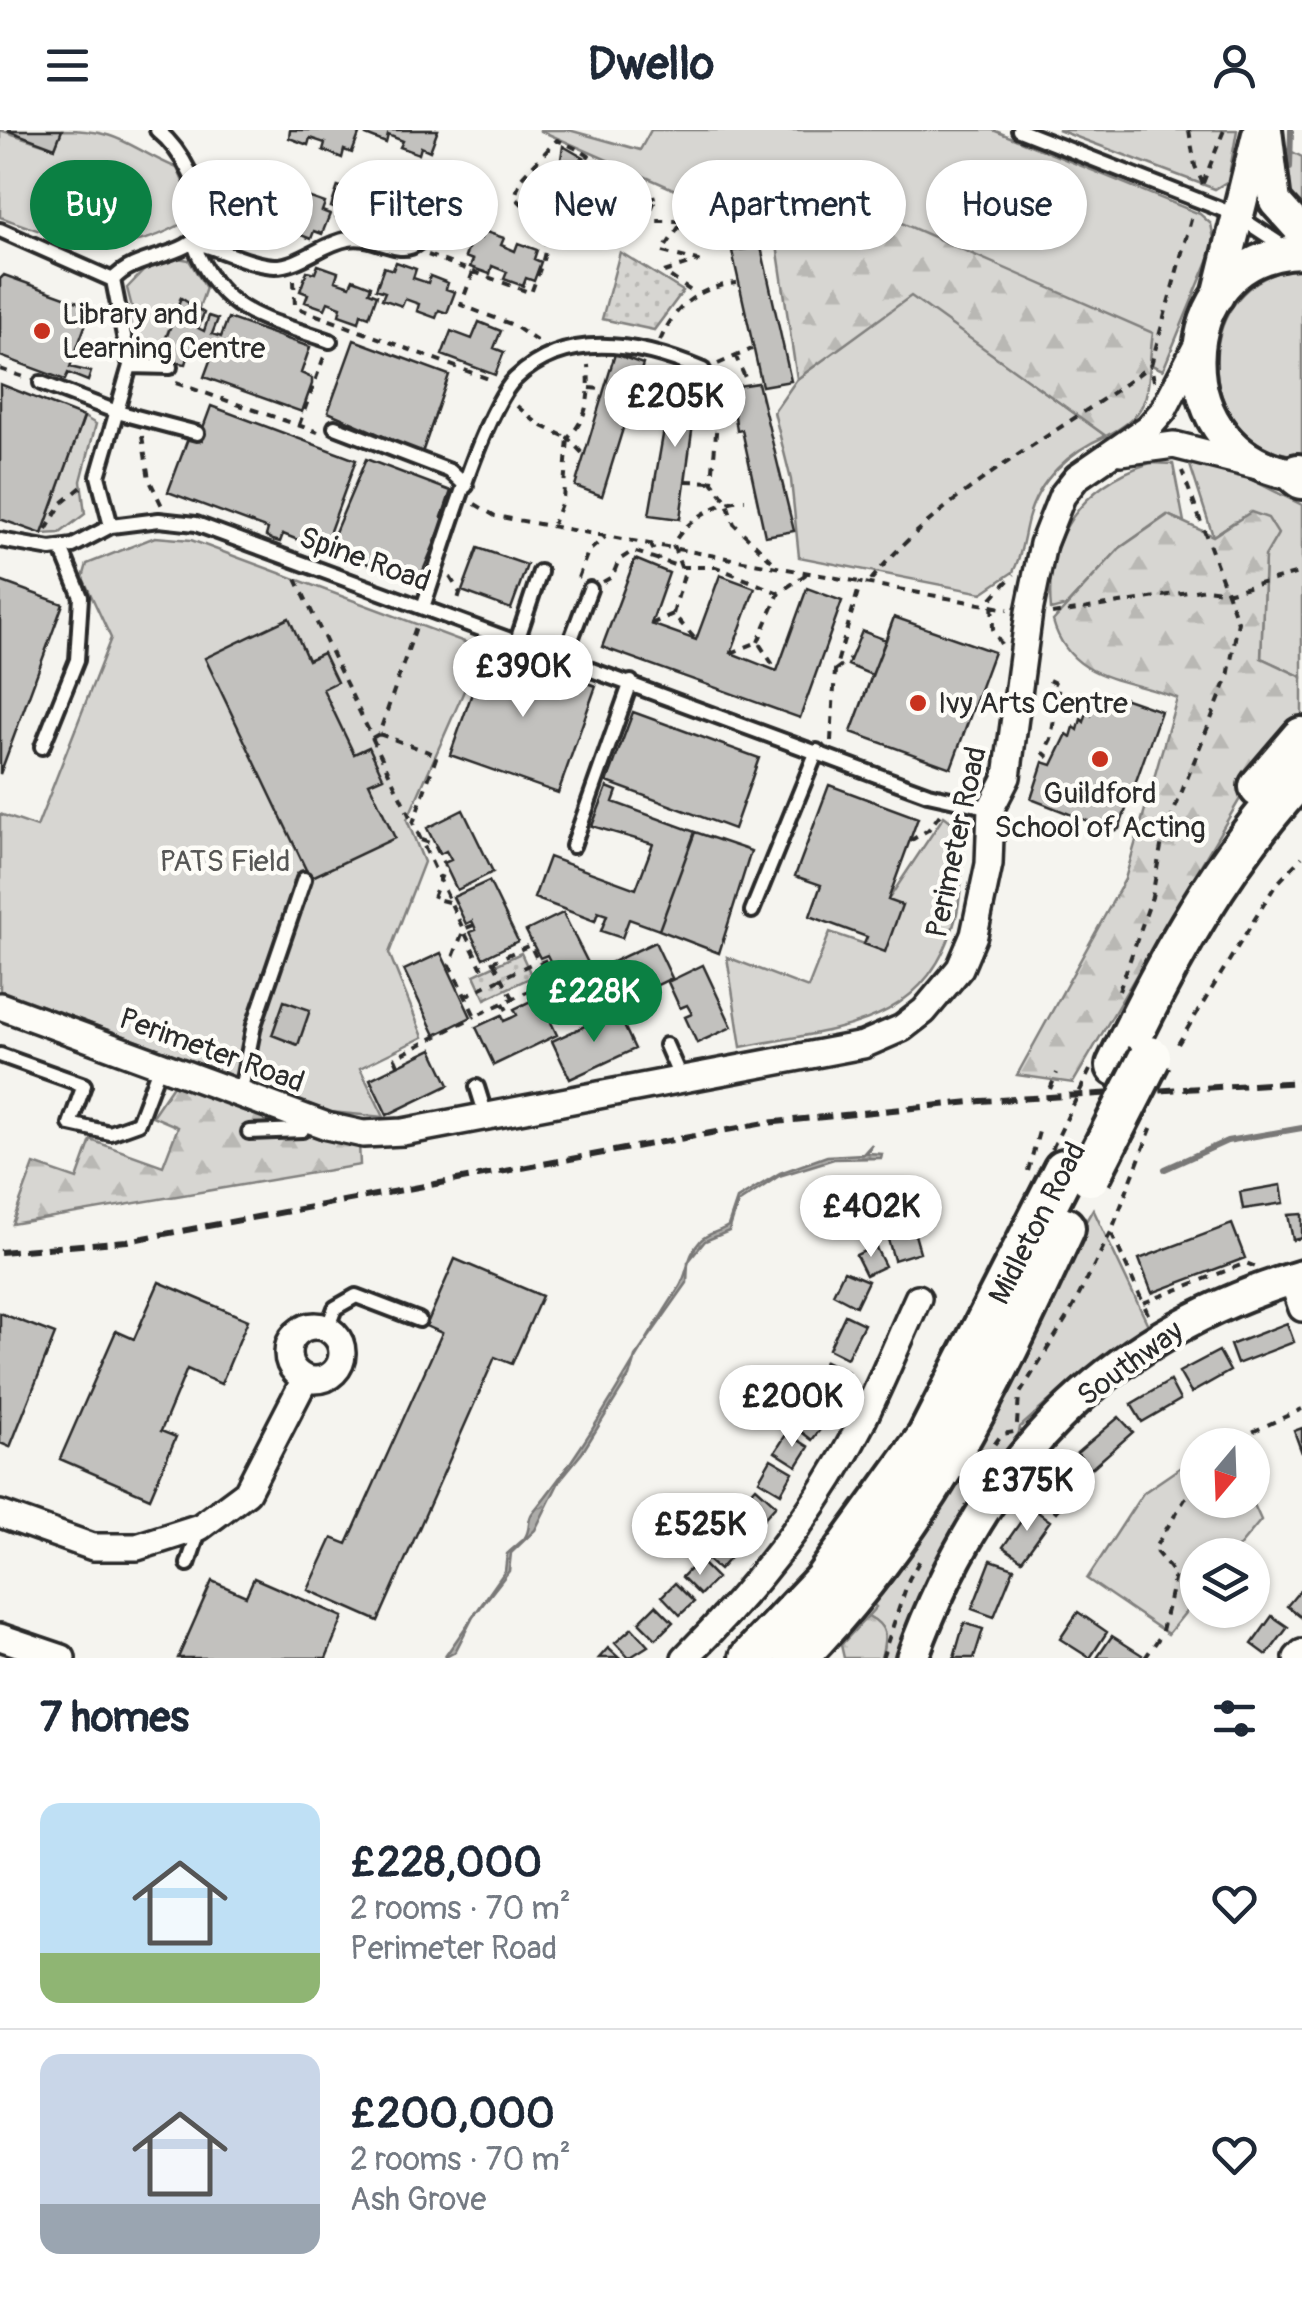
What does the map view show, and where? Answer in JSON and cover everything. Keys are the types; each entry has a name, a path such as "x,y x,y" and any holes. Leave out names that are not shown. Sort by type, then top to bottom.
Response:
{"highway":[{"path":"1132,1002 1185,901 1242,810 1302,738"},
{"name":"Midleton Road","path":"1133,1060 1132,1002 1220,874 1302,774"},
{"name":"Midleton Road","path":"751,1658 824,1580 928,1437 1062,1164 1229,908 1302,813"},
{"name":"Midleton Road","path":"796,1658 891,1547 946,1466 1002,1362 1062,1164"}],"street":[{"path":"1262,130 1236,216 1218,296 1195,349 1201,398 1218,430 1244,456 1295,475"},
{"path":"1218,296 1239,275 1299,245 1276,202 1262,130"},
{"name":"Perimeter Road","path":"0,1006 306,1119 343,1131 378,1134 863,1045 902,1028 924,1011 960,968 974,935 990,864 992,808 1006,776 1020,669 1043,544 1062,496 1077,477 1162,410 1195,349"},
{"name":"Perimeter Road","path":"1107,457 1135,447 1174,445 1295,475"},
{"path":"1297,1277 1302,1308"},
{"name":"Southway","path":"912,1658 945,1574 985,1504 1064,1412 1123,1362 1174,1329 1231,1300 1297,1277"},
{"path":"685,1658 738,1604 792,1536 860,1426 918,1298"},
{"path":"307,1327 328,1329 342,1348 339,1368 324,1380 306,1380 292,1369 288,1344 307,1327"},
{"path":"0,1514 84,1545 137,1546 200,1527 246,1492 306,1380"},
{"path":"0,1637 62,1658"}],"lane":[{"path":"157,130 170,142 180,160"},
{"path":"1020,130 1299,245"},
{"path":"0,230 113,280"},
{"path":"219,250 272,266 333,245"},
{"path":"111,526 98,476 130,366 113,280 124,266 172,249"},
{"path":"197,250 212,280 237,308 330,342"},
{"path":"421,613 465,489 504,394 515,379 551,359 611,344 656,350 703,370"},
{"path":"130,366 171,374"},
{"path":"41,383 118,412 197,433"},
{"path":"333,432 450,471 465,489"},
{"name":"Spine Road","path":"0,540 31,549 62,548 111,526 159,520 196,524 421,613 517,641 928,794 992,808"},
{"path":"42,747 77,660 81,596 62,548"},
{"path":"517,641 540,572"},
{"path":"564,658 590,589"},
{"path":"573,846 631,682"},
{"path":"752,911 822,753"},
{"path":"240,1095 254,1025 304,878"},
{"path":"666,1045 681,1080"},
{"path":"0,1055 84,1085 70,1124 110,1133 138,1123 160,1066"},
{"path":"478,1087 486,1116"},
{"path":"249,1132 302,1130 306,1119"},
{"path":"328,1329 335,1308 356,1296 419,1320"},
{"path":"188,1564 200,1527"}],"path":[{"path":"1189,130 1194,166 1202,184"},
{"path":"1157,390 1151,365 1197,200 1224,130"},
{"path":"414,250 531,293 548,236 544,226 515,197 522,178 557,140 584,152 608,170 620,206 657,196 646,220 683,221 662,252 698,261 664,272 695,294"},
{"path":"296,260 295,307 495,381 538,424 568,438 582,453"},
{"path":"473,272 461,305 513,325 539,342 551,359"},
{"path":"656,350 668,322 695,294 710,286 737,283"},
{"path":"299,424 330,342"},
{"path":"553,524 563,500 568,438 584,422 590,388 586,348"},
{"path":"752,349 703,370 718,408 712,482 726,500 734,524 775,564"},
{"path":"735,355 747,382"},
{"path":"869,582 928,520 969,487 1046,433 1113,395 1151,365"},
{"path":"0,369 41,383"},
{"path":"171,374 299,424 333,432"},
{"path":"590,388 601,389"},
{"path":"242,417 246,405"},
{"path":"139,417 149,480 162,506"},
{"path":"1132,1002 1162,841 1228,678 1238,622 1180,466"},
{"path":"44,537 62,503 86,480"},
{"path":"686,481 712,482"},
{"path":"465,489 484,512"},
{"path":"673,614 684,575 672,545 678,534 726,500 745,500"},
{"path":"468,508 1018,610"},
{"path":"650,543 659,561"},
{"path":"590,589 612,577 618,560 632,551 680,566 716,568 779,593"},
{"path":"444,568 460,593 456,604"},
{"path":"731,653 758,642 779,593 812,570"},
{"path":"1039,613 1060,615 1206,588 1230,592 1302,572"},
{"path":"294,573 482,966 530,945 554,993"},
{"path":"822,753 834,734 835,670 861,581"},
{"path":"372,738 379,734 421,613"},
{"path":"650,624 673,614"},
{"path":"673,614 696,640"},
{"path":"758,642 778,671"},
{"path":"835,670 850,659"},
{"path":"1044,753 1052,738 1059,685 1049,680"},
{"path":"379,734 437,755 413,823"},
{"path":"1037,748 1054,762"},
{"path":"910,841 928,830 942,812"},
{"path":"422,840 435,845 445,866 433,898 452,903"},
{"path":"441,858 448,856"},
{"path":"1062,1164 1133,1060 1302,858"},
{"path":"474,925 464,929 450,965 474,1016"},
{"path":"465,996 548,959"},
{"path":"494,962 512,998"},
{"path":"398,1066 395,1058 548,982"},
{"path":"504,1003 511,1018"},
{"path":"1050,1089 1057,1073"},
{"path":"1016,1431 1019,1395 1072,1308 1111,1232 1152,1126"},
{"path":"1024,1183 1040,1128"},
{"path":"1111,1232 1154,1325"},
{"path":"1143,1303 1246,1264"},
{"path":"1261,1428 1302,1409"},
{"path":"1145,1658 1161,1635 1175,1575 1154,1550 1180,1507"}],"green space":[{"path":"0,130 55,148 62,130 99,133 172,166 172,228 152,237 152,160 30,160 30,227 0,217"},
{"path":"539,130 569,130 640,150 651,130 993,130 1067,160 926,160 926,250 1087,250 1087,168 1200,214 1211,224 1215,244 1163,370 882,250 906,250 906,160 672,160 672,189 652,180 652,160 607,160"},
{"path":"1058,130 1237,130 1228,181 1215,189"},
{"path":"1281,146 1302,157 1302,216 1282,191"},
{"path":"906,225 926,234 926,250 963,250 1153,333 1149,381 1142,406 1123,426 1106,436 911,296 797,379 778,250 906,250"},
{"path":"620,252 683,291 654,330 602,319"},
{"path":"172,257 189,260 206,288 198,311 180,299 163,345 153,358 144,354 127,288 153,261"},
{"path":"1302,269 1302,456 1265,447 1238,425 1222,396 1216,362 1222,329 1238,299 1265,278"},
{"path":"911,295 1106,436 1057,468 1033,505 1013,572 982,593 799,557 791,480 774,412 797,379"},
{"path":"84,417 96,424 81,481 85,514 60,533 42,534"},
{"path":"1188,459 1246,477 1302,505 1302,677 1261,658 1265,556 1234,522 1213,536"},
{"path":"1150,463 1173,464 1184,522 1167,515 1120,548 1066,606 1051,610 1054,559 1072,517 1105,485"},
{"path":"1251,512 1268,518 1278,534 1265,556 1261,658 1302,677 1302,720 1251,780 1073,1083 1017,1075 1125,879 1177,698 1087,667 1061,641 1053,621 1120,548 1168,515 1213,536"},
{"name":"PATS Field","path":"155,537 191,540 470,644 479,657 407,820 424,862 389,953 423,1037 360,1068 384,1117 330,1112 0,990 0,814 37,827 111,638 83,578 87,564"},
{"path":"944,816 965,832 960,896 942,954 923,982 900,1002 873,1017 843,1027 741,1047 727,957 808,988 830,932 885,951 888,900"},
{"path":"521,953 532,977 485,999 474,975"},
{"path":"176,1081 359,1143 360,1165 12,1224 34,1164 77,1179 91,1140 163,1166 178,1127 152,1116"},
{"path":"1093,1209 1148,1325 1077,1376 1020,1427 1013,1446 990,1473 950,1540 899,1658 881,1658 884,1633 880,1624 868,1616 876,1607 868,1598"},
{"path":"1180,1468 1180,1518 1261,1520 1246,1538 1180,1538 1180,1619 1168,1634 1087,1579 1143,1493"},
{"path":"868,1616 880,1624 884,1633 881,1658 844,1658 841,1645"}],"water":[{"path":"872,1144 867,1153 882,1154 881,1158 834,1159 779,1176 738,1203 729,1231 705,1241 689,1260 701,1240 728,1226 737,1199 780,1173 827,1156 863,1154"},
{"path":"688,1265 687,1283 643,1346 679,1288"},
{"path":"634,1361 629,1377 582,1453 560,1480 535,1530 511,1553 509,1571 473,1617 455,1652 444,1658 505,1571 507,1554 524,1539 531,1515 573,1459"}],"building":[{"path":"7,130 62,130 55,148"},
{"path":"290,130 360,132 352,153 344,150 342,158 323,150 325,143 310,138 308,145 289,138"},
{"path":"368,130 438,130 430,151 421,147 419,154 400,147 403,141 388,135 386,143 366,135"},
{"path":"563,146 587,160 561,160"},
{"path":"313,199 325,203 322,211 330,214 322,234 314,231"},
{"path":"498,236 504,238 501,245 515,251 518,243 518,250 537,250 534,259 541,262 534,281 526,278 523,286 504,279 507,272 492,266 490,274 470,267 473,260 465,257 468,250 498,250"},
{"path":"762,250 791,381 762,386 732,251"},
{"path":"396,262 416,269 413,278 428,283 430,276 448,283 446,289 455,292 447,313 439,310 436,318 417,311 419,304 405,299 402,306 382,299 385,292 376,289 384,267 393,270"},
{"path":"318,265 338,272 335,281 350,286 353,279 371,286 369,292 377,295 369,317 361,314 359,322 339,315 341,307 328,302 325,309 305,302 308,294 300,291 307,271 315,273"},
{"name":"Library and Learning Centre","path":"4,275 92,307 70,367 91,372 88,381 68,373 65,380 0,356 0,279"},
{"path":"181,298 204,313 198,328 204,331 209,316 218,319 212,334 221,337 228,318 310,347 301,373 312,378 312,384 302,412 204,377 211,358 190,351 186,364 158,360"},
{"path":"479,322 501,331 494,348 504,352 495,375 442,355 451,331 472,339"},
{"path":"354,340 449,375 422,453 328,412"},
{"path":"615,354 643,364 602,496 575,486"},
{"path":"673,378 699,380 680,519 649,515"},
{"path":"758,383 794,531 765,536 742,430 737,431 731,387"},
{"path":"0,384 84,417 42,534 0,519"},
{"path":"211,406 356,460 323,550 283,534 280,542 273,540 266,536 268,529 168,492 190,433 200,436"},
{"path":"366,459 451,491 442,517 445,518 418,583 332,550 330,544"},
{"path":"478,548 527,565 511,609 462,591"},
{"path":"635,559 669,573 651,624 696,640 720,575 755,588 731,653 777,671 807,588 842,601 800,718 602,647"},
{"path":"0,581 63,604 0,774"},
{"name":"Ivy Arts Centre","path":"894,617 994,652 951,768 851,732 872,675 848,665 862,631 886,640"},
{"name":"Ivy Arts Centre","path":"894,617 994,652 951,768 851,732"},
{"path":"289,618 308,660 323,653 337,682 323,689 354,754 369,747 383,777 369,783 395,838 310,878 205,658"},
{"path":"862,631 886,640 872,675 848,665"},
{"path":"488,648 596,686 558,793 450,755"},
{"name":"Guildford School of Acting","path":"1109,693 1161,711 1119,829 1113,831 1031,799 1043,762 1052,765 1067,734 1071,737 1087,712 1091,715 1094,702 1098,706"},
{"path":"633,712 759,758 734,829 607,782"},
{"path":"829,785 918,818 888,900 902,905 885,952 864,944 867,937 810,916 821,885 795,876"},
{"path":"607,787 617,791 613,802 695,832 659,930 629,919 622,938 601,931 607,915 598,912 595,921 534,898 549,857 636,889 653,844 592,826"},
{"path":"463,810 493,872 457,890 444,863 451,860 446,851 440,854 427,828"},
{"path":"695,832 751,851 719,953 659,930"},
{"path":"489,881 518,941 483,958 470,932 476,930 474,925 472,921 466,924 453,897"},
{"path":"563,913 594,975 557,993 544,967 551,963 547,955 540,958 526,931"},
{"path":"655,942 672,978 610,1008 593,971"},
{"path":"441,953 471,1017 435,1035 404,970"},
{"path":"703,965 732,1027 697,1043 685,1017 692,1014 687,1005 680,1008 668,982"},
{"path":"539,997 557,1035 494,1065 476,1027 502,1015 504,1021 511,1018 517,1015 514,1009"},
{"path":"284,1001 310,1010 298,1045 272,1035"},
{"path":"617,1011 635,1049 570,1079 552,1041"},
{"path":"432,1049 449,1085 387,1115 370,1079"},
{"path":"1281,1185 1284,1203 1243,1209 1240,1192"},
{"path":"1302,1214 1302,1238 1293,1240 1288,1215"},
{"path":"1232,1224 1245,1258 1152,1293 1139,1259"},
{"path":"914,1231 920,1252 894,1260 888,1239"},
{"path":"875,1246 885,1266 866,1275 856,1255"},
{"path":"455,1259 542,1296 512,1364 495,1357 378,1621 308,1590 332,1538 347,1544 442,1333 426,1326"},
{"path":"844,1271 868,1281 856,1306 833,1294"},
{"path":"159,1282 248,1320 221,1384 187,1369 161,1431 176,1437 150,1498 60,1459 116,1331 134,1339"},
{"path":"0,1313 55,1334 10,1447 0,1443"},
{"path":"845,1315 864,1324 847,1358 829,1349"},
{"path":"1287,1323 1294,1342 1237,1364 1230,1345"},
{"path":"1219,1351 1230,1371 1191,1393 1179,1372"},
{"path":"825,1361 848,1372 843,1383 820,1373"},
{"path":"817,1380 840,1393 829,1413 805,1400"},
{"path":"1170,1381 1180,1400 1142,1422 1131,1404"},
{"path":"803,1407 825,1423 812,1440 791,1424"},
{"path":"1119,1417 1133,1432 1091,1469 1077,1453"},
{"path":"1302,1428 1302,1453 1294,1431"},
{"path":"787,1433 809,1447 797,1466 775,1452"},
{"path":"771,1459 793,1472 781,1493 759,1480"},
{"path":"1068,1463 1085,1478 1056,1512 1039,1498"},
{"path":"756,1487 776,1505 758,1525 738,1507"},
{"path":"1031,1507 1050,1521 1022,1560 1003,1547"},
{"path":"737,1513 756,1531 741,1546 722,1529"},
{"path":"717,1535 735,1552 719,1570 700,1553"},
{"path":"699,1560 717,1578 700,1595 682,1577"},
{"path":"991,1560 1014,1568 994,1617 972,1609"},
{"path":"254,1578 343,1617 326,1658 178,1658 212,1581 246,1596"},
{"path":"675,1583 694,1602 680,1615 662,1596"},
{"path":"1302,1588 1302,1618 1287,1606"},
{"path":"656,1605 673,1622 656,1639 639,1622"},
{"path":"1078,1612 1107,1632 1090,1658 1060,1639"},
{"path":"1272,1616 1288,1627 1267,1655 1252,1644 1263,1628 1270,1628"},
{"path":"964,1623 983,1629 974,1658 954,1658"},
{"path":"632,1628 648,1646 629,1658 615,1643"},
{"path":"1112,1636 1142,1655 1140,1658 1097,1658"},
{"path":"608,1648 619,1658 599,1658"}],"waterway":[{"path":"1290,167 1291,130"},
{"path":"1165,1169 1227,1141 1302,1128"}],"railway":[{"path":"0,1252 127,1241 765,1123 981,1101 1302,1082"}],"place":[{"name":"Library and Learning Centre","path":"42,331"},
{"name":"Ivy Arts Centre","path":"918,703"},
{"name":"Guildford School of Acting","path":"1100,759"}]}
